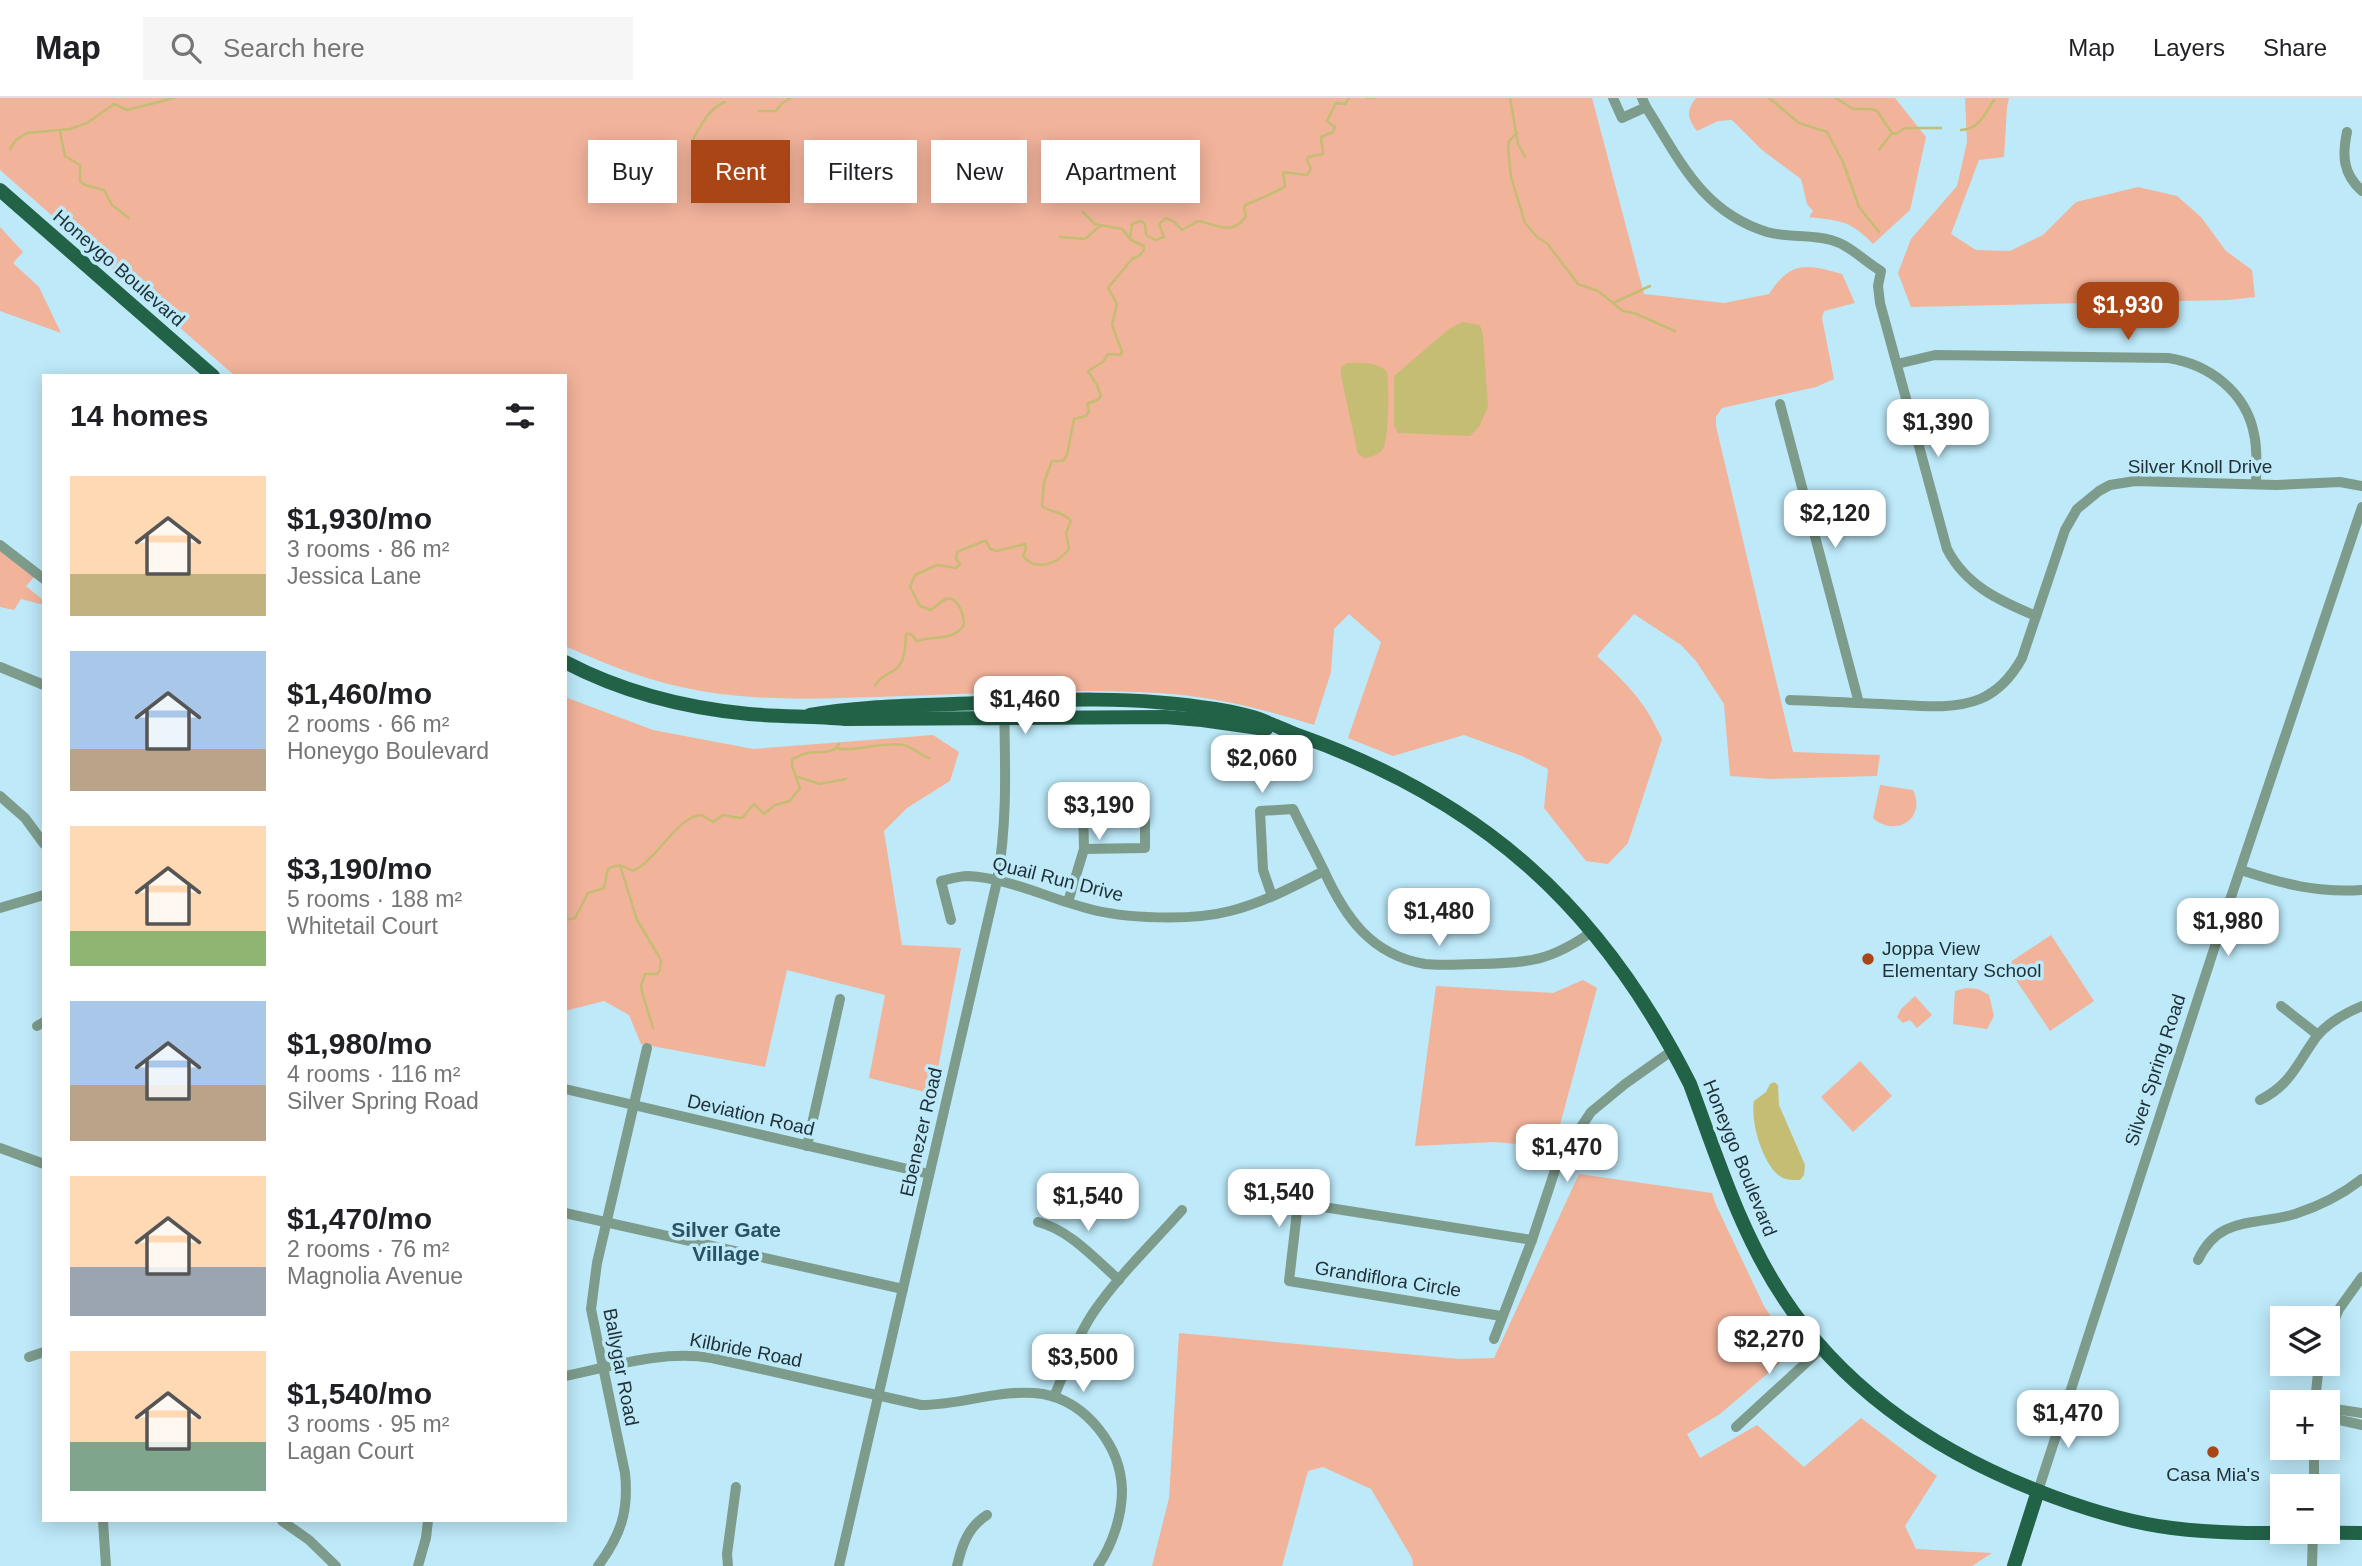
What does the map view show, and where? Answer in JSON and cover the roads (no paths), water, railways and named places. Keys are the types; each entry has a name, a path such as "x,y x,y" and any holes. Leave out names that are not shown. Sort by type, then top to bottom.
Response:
{"main road":[{"name":"Honeygo Boulevard","path":"0,190 211,374"},
{"name":"Honeygo Boulevard","path":"567,663 650,697 748,714 810,715 845,719 1165,717 1292,733"},
{"name":"Honeygo Boulevard","path":"810,715 844,709 1004,702 1159,702 1238,713 1269,723 1371,764 1445,803 1502,843 1529,866 1593,931 1644,1001 1690,1084 1738,1215 1759,1256 1783,1298 1822,1348 1848,1375 1901,1420 1977,1465 2038,1491 2079,1506 2171,1528 2270,1531"},
{"name":"Silver Spring Road","path":"2014,1566 2038,1491"},
{"name":"Honeygo Boulevard","path":"2340,1533 2362,1533"}],"street":[{"path":"1613,98 1622,118 1644,102 1693,183 1725,213 1768,232 1833,240 1851,249 1881,271 1878,294 1942,535 1952,558 1973,582 1991,596 2036,616"},
{"path":"2347,132 2344,149 2346,171 2362,191"},
{"path":"1896,364 1935,355 2182,360 2218,378 2249,415 2256,443 2256,484"},
{"path":"1780,404 1859,703"},
{"name":"Silver Knoll Drive","path":"1790,700 1923,706 1966,703 1979,699 2002,684 2014,672 2022,658 2057,550 2072,516 2084,501 2110,485 2135,481 2256,484 2340,482 2362,486"},
{"name":"Silver Spring Road","path":"2038,1491 2362,508"},
{"path":"0,545 42,577"},
{"path":"0,667 42,684"},
{"name":"Ebenezer Road","path":"839,1566 997,881 1004,831 1004,702"},
{"path":"0,796 25,818 42,841"},
{"path":"1068,902 1084,849 1083,805 1144,803 1144,848 1084,849"},
{"path":"1272,896 1263,870 1260,811 1293,809 1344,910 1364,934 1395,955 1426,964 1518,964 1550,956 1593,931"},
{"path":"2241,870 2298,888 2362,890"},
{"name":"Quail Run Drive","path":"951,920 942,881 966,876 997,881 1082,907 1115,914 1189,916 1231,911 1272,896 1324,871"},
{"path":"0,908 42,896"},
{"path":"807,1146 840,999"},
{"path":"2281,1006 2318,1035"},
{"path":"2260,1100 2285,1084 2318,1035 2343,1014 2362,1006"},
{"name":"Ballygar Road","path":"598,1566 617,1536 626,1509 627,1493 594,1329 591,1298 647,1048"},
{"path":"1493,1339 1532,1240 1558,1161 1591,1112 1673,1050"},
{"name":"Deviation Road","path":"567,1089 929,1174"},
{"path":"0,1148 42,1163"},
{"path":"2198,1260 2209,1241 2222,1231 2292,1215 2318,1206 2362,1179"},
{"name":"Grandiflora Circle","path":"1501,1316 1289,1281 1298,1203 1532,1240"},
{"path":"1097,1566 1119,1517 1121,1477 1109,1445 1100,1431 1082,1412 1054,1397 1078,1340 1093,1314 1119,1280 1182,1210"},
{"path":"567,1213 903,1289"},
{"path":"1038,1222 1048,1224 1065,1234 1119,1280"},
{"path":"2340,1308 2362,1277"},
{"path":"1736,1427 1822,1348"},
{"path":"29,1357 42,1353"},
{"name":"Kilbride Road","path":"567,1376 652,1357 693,1355 921,1405 951,1403 1015,1392 1054,1397"},
{"path":"2340,1410 2362,1413"},
{"path":"2340,1420 2362,1425"},
{"path":"728,1566 727,1554 736,1488"},
{"path":"957,1566 968,1534 974,1525 987,1516"},
{"path":"103,1522 106,1566"},
{"path":"284,1522 309,1539 336,1566"},
{"path":"418,1566 428,1522"},
{"path":"2312,1566 2313,1544"}],"waterway":[{"path":"10,149 16,140 27,133 70,129 87,123 114,104 127,110 174,98"},
{"path":"759,111 776,111 782,103 791,98"},
{"path":"1130,237 1132,224 1141,221 1145,224 1146,235 1155,240 1164,237 1159,224 1166,218 1182,230 1198,221 1224,228 1236,226 1246,216 1245,205 1285,186 1283,172 1307,175 1311,169 1308,157 1323,154 1321,137 1333,132 1335,127 1327,121 1336,103 1345,104 1349,98"},
{"path":"1367,98 1374,98"},
{"path":"1510,98 1518,144 1525,157"},
{"path":"1769,98 1799,123 1827,132 1843,162 1859,207 1879,232"},
{"path":"1836,98 1853,109 1877,111 1892,133"},
{"path":"1961,130 1973,127 1985,115 1994,100"},
{"path":"693,139 710,113 725,102"},
{"path":"1879,150 1892,133 1896,134 1905,128 1941,128"},
{"path":"60,132 65,156 80,165 80,181 104,190 112,205 129,218"},
{"path":"1517,133 1509,141 1508,149 1511,177 1525,223 1537,237 1547,243 1578,284 1598,291 1623,311 1675,331"},
{"path":"875,686 900,664 906,634 911,634 917,641 954,634 964,625 954,600 946,599 931,610 920,606 910,587 915,575 937,565 956,568 960,564 956,559 957,552 984,541 990,549 997,551 1025,544 1023,556 1040,565 1059,559 1069,549 1066,533 1071,521 1064,515 1042,506 1044,482 1052,461 1063,461 1067,455 1074,419 1086,416 1089,411 1087,404 1101,396 1088,371 1103,362 1108,354 1120,355 1122,352 1112,325 1117,304 1108,288 1132,259 1144,250 1144,246 1131,240 1122,229 1095,224 1083,212"},
{"path":"1060,237 1085,239 1100,226"},
{"path":"1613,303 1650,286"},
{"path":"567,920 575,918 588,893 604,888 608,869 621,866 633,871 693,817 702,815 713,822 723,815 742,818 754,804 764,814 775,805 790,801 800,788 792,759 803,754 828,752 839,744"},
{"path":"837,748 896,744 910,747 929,758"},
{"path":"798,777 820,784 846,779"},
{"path":"620,865 637,920 661,960 657,974 645,974 641,986 653,1028"}],"place":[{"name":"Joppa View Elementary School","path":"1868,959"},
{"name":"Casa Mia's","path":"2213,1452"}],"district":[{"name":"Silver Gate Village","path":"726,1241"}]}
